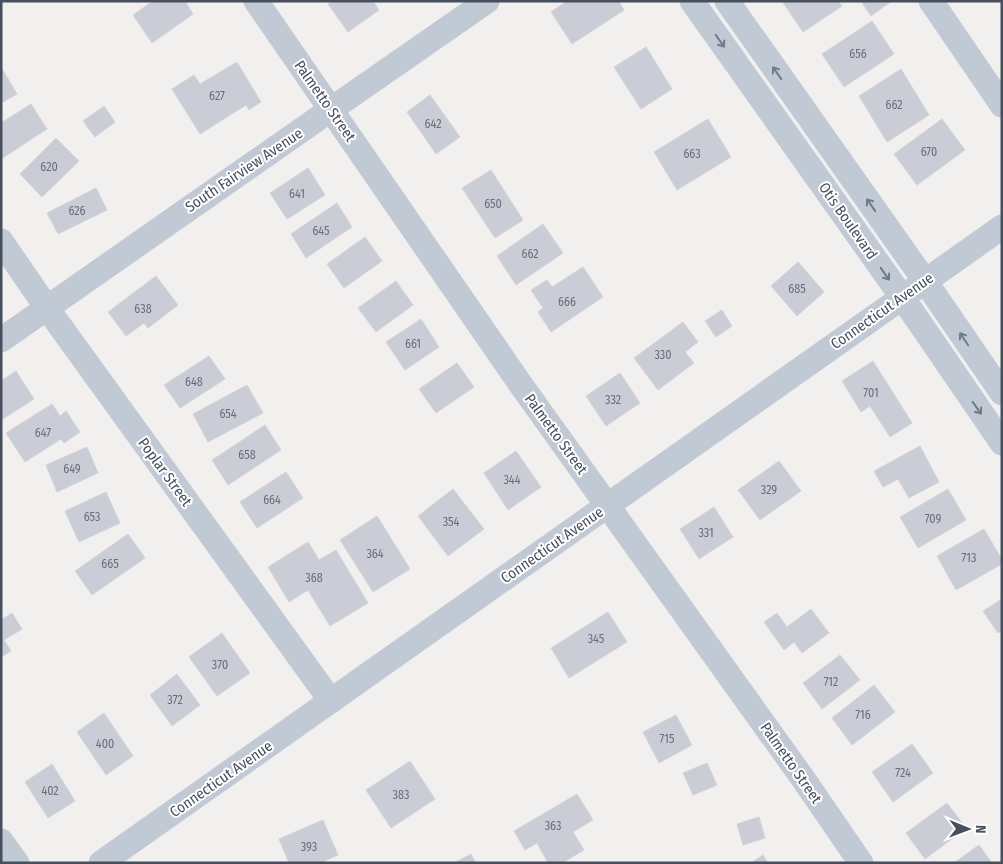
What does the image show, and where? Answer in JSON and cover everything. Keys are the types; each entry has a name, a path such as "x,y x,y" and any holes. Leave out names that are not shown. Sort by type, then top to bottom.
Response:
{"street":[{"name":"Palmetto Street","path":"256,1 521,384 861,863"},
{"name":"South Fairview Avenue","path":"1,340 487,1"},
{"name":"Otis Boulevard","path":"692,1 902,297 1002,443"},
{"name":"Otis Boulevard","path":"727,1 1002,393"},
{"path":"931,1 1002,105"},
{"name":"Connecticut Avenue","path":"101,863 1002,227"},
{"name":"Poplar Street","path":"1,241 47,308 331,701"},
{"path":"1,841 16,863"}],"building":[{"path":"153,1 185,1 193,14 152,43 133,15"},
{"path":"332,1 373,1 379,10 348,32 328,4"},
{"path":"567,1 619,1 624,10 572,44 551,12"},
{"path":"782,1 838,1 842,6 803,32"},
{"path":"861,1 892,1 871,16"},
{"path":"872,21 894,54 844,87 822,54"},
{"path":"646,47 672,89 641,109 614,67"},
{"path":"237,62 261,102 249,110 246,105 200,134 172,89 194,75 200,84"},
{"path":"1,67 17,94 1,103"},
{"path":"901,69 929,115 887,142 859,96"},
{"path":"430,95 460,137 436,154 407,112"},
{"path":"31,104 47,129 1,159 1,123"},
{"path":"104,106 115,122 95,137 83,121"},
{"path":"708,119 731,157 677,190 654,152"},
{"path":"942,119 965,150 917,185 894,154"},
{"path":"56,138 79,161 42,197 20,174"},
{"path":"308,168 325,195 287,219 270,193"},
{"path":"491,170 523,220 495,238 462,188"},
{"path":"96,188 107,210 58,234 47,213"},
{"path":"337,203 352,227 306,258 291,234"},
{"path":"543,224 563,253 516,285 497,256"},
{"path":"365,237 382,261 344,288 327,264"},
{"path":"798,262 824,292 797,316 771,286"},
{"path":"583,267 603,297 551,332 538,312 543,308 531,290 547,280 552,287"},
{"path":"156,276 178,305 148,328 144,323 126,336 108,312"},
{"path":"396,281 413,305 376,332 358,308"},
{"path":"722,310 732,326 716,337 705,321"},
{"path":"421,319 439,347 405,370 386,342"},
{"path":"683,322 698,342 685,352 694,363 658,390 634,358"},
{"path":"209,356 225,379 180,408 164,385"},
{"path":"873,361 912,423 890,437 870,406 861,412 842,381"},
{"path":"457,363 474,387 436,413 419,389"},
{"path":"16,371 34,399 1,420 1,381"},
{"path":"620,373 640,403 606,426 586,396"},
{"path":"247,385 263,413 208,442 193,414"},
{"path":"52,404 60,416 66,411 80,432 64,443 61,439 25,462 6,433"},
{"path":"265,425 281,450 228,485 212,460"},
{"path":"920,446 939,482 909,498 898,479 883,487 874,471"},
{"path":"87,447 98,473 57,492 46,465"},
{"path":"516,451 541,487 508,510 484,473"},
{"path":"779,461 801,491 760,520 738,490"},
{"path":"286,472 303,498 257,528 240,502"},
{"path":"453,489 484,529 448,556 418,516"},
{"path":"948,489 966,520 918,548 900,517"},
{"path":"106,492 120,523 79,542 65,511"},
{"path":"714,507 733,537 699,559 680,529"},
{"path":"377,516 410,569 373,592 340,540"},
{"path":"984,529 1002,560 1002,564 956,590 937,556"},
{"path":"128,534 145,558 92,595 75,571"},
{"path":"308,542 319,560 336,550 368,603 330,626 308,590 289,602 268,567"},
{"path":"1002,599 1002,631 998,633 983,611"},
{"path":"811,609 829,633 802,653 794,642 784,650 764,622 777,613 787,627"},
{"path":"608,612 627,642 569,678 551,648"},
{"path":"12,613 22,629 4,640 11,651 1,657 1,620"},
{"path":"222,633 250,673 217,696 189,657"},
{"path":"840,655 860,680 822,709 803,683"},
{"path":"177,674 200,705 172,726 150,695"},
{"path":"874,685 895,712 852,745 832,718"},
{"path":"104,713 133,756 106,775 77,732"},
{"path":"676,715 692,745 659,763 643,732"},
{"path":"912,744 933,773 893,802 872,772"},
{"path":"410,761 435,799 391,828 366,790"},
{"path":"707,763 717,785 693,795 683,773"},
{"path":"52,764 75,801 48,818 25,782"},
{"path":"577,794 593,820 573,832 584,850 562,863 548,863 537,843 525,850 514,831"},
{"path":"947,803 966,828 925,859 906,833"},
{"path":"759,817 765,838 743,845 737,824"},
{"path":"323,820 338,855 320,863 289,863 279,839"},
{"path":"979,845 992,863 954,863"},
{"path":"471,854 476,863 454,863"},
{"path":"763,855 768,863 751,863"}]}
